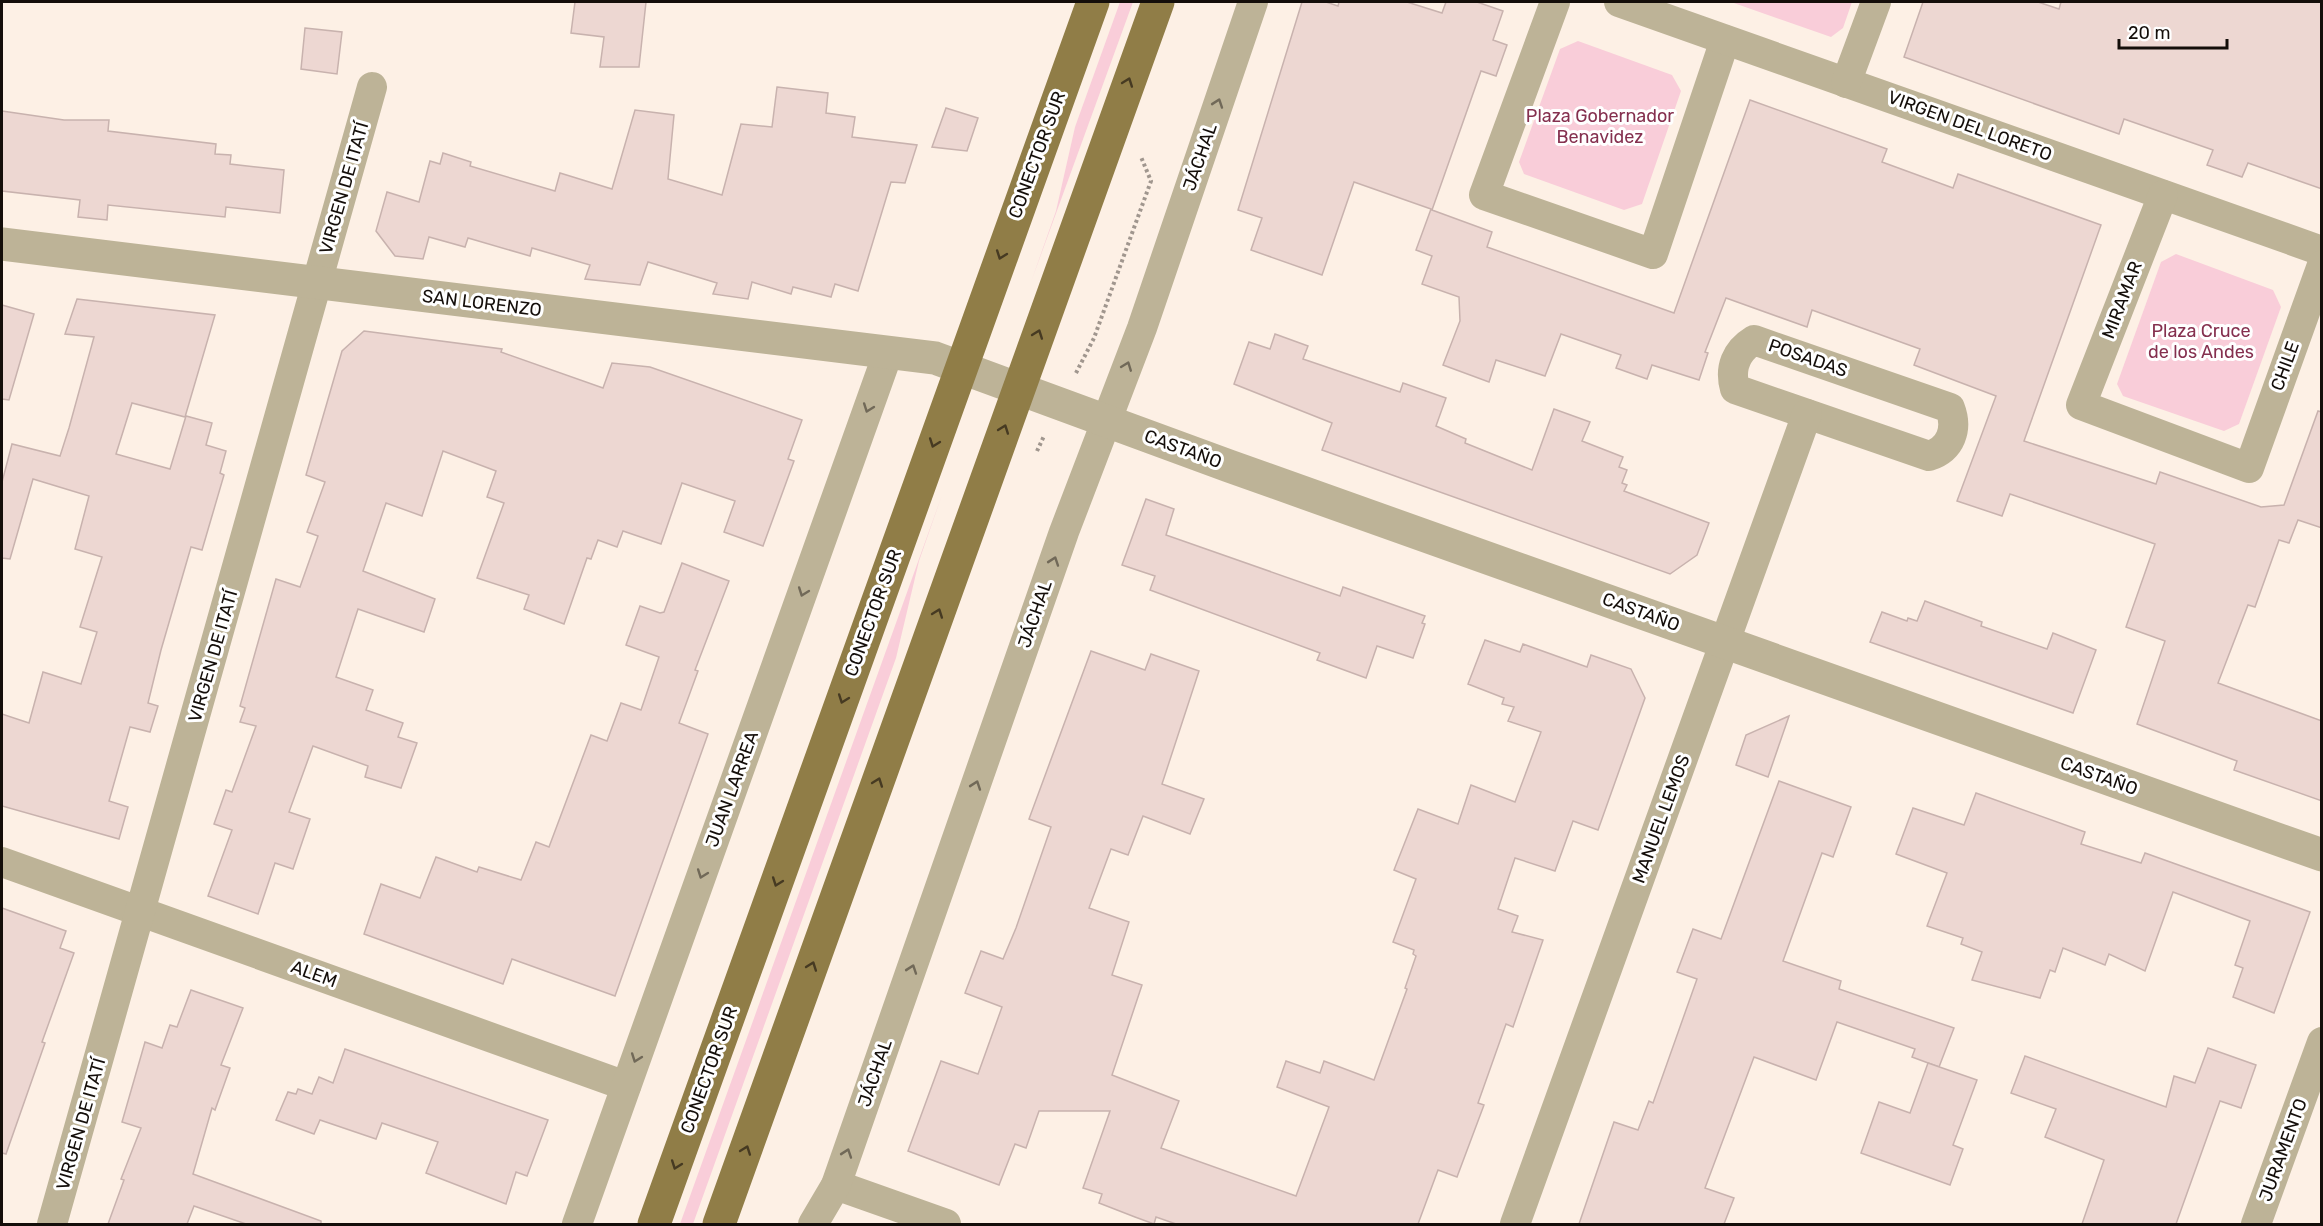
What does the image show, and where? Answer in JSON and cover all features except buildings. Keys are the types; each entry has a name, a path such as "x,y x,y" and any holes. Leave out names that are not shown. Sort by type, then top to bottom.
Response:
{"main road":[{"name":"CONECTOR SUR","path":"654,1224 1093,2"},
{"path":"719,1224 1158,2"}],"street":[{"name":"JÁCHAL","path":"813,1224 836,1185 1064,532 1142,328 1253,2"},
{"path":"1555,2 1484,195 1653,254 1725,40"},
{"name":"VIRGEN DEL LORETO","path":"1619,2 1653,7 1725,40 2322,251"},
{"path":"1846,82 1876,2"},
{"name":"VIRGEN DE ITATÍ","path":"52,1224 142,912 372,87"},
{"name":"MIRAMAR","path":"2163,195 2082,405 2249,468"},
{"name":"SAN LORENZO","path":"2,244 935,358 961,368"},
{"name":"CHILE","path":"2249,468 2322,265"},
{"name":"POSADAS","path":"1754,340 1950,408 1954,427 1945,447 1929,456 1807,414 1735,389 1732,372 1741,351 1754,340"},
{"name":"JUAN LARREA","path":"577,1224 888,353"},
{"name":"CASTAÑO","path":"961,368 2322,855"},
{"name":"MANUEL LEMOS","path":"1515,1224 1807,414"},
{"name":"ALEM","path":"2,862 626,1086"},
{"name":"JURAMENTO","path":"2256,1224 2322,1042"},
{"path":"836,1185 946,1224"}],"green space":[{"path":"1120,2 1133,2 1031,282 1056,211 1075,127"},
{"path":"1731,2 1852,2 1843,28 1831,37"},
{"name":"Plaza Gobernador Benavidez","path":"1578,41 1672,75 1681,91 1642,204 1624,210 1524,174 1519,162 1560,49"},
{"name":"Plaza Cruce de los Andes","path":"2176,254 2273,290 2281,307 2239,424 2224,431 2123,396 2117,384 2161,262"},
{"path":"942,495 919,561 896,658 693,1224 680,1224"}]}
